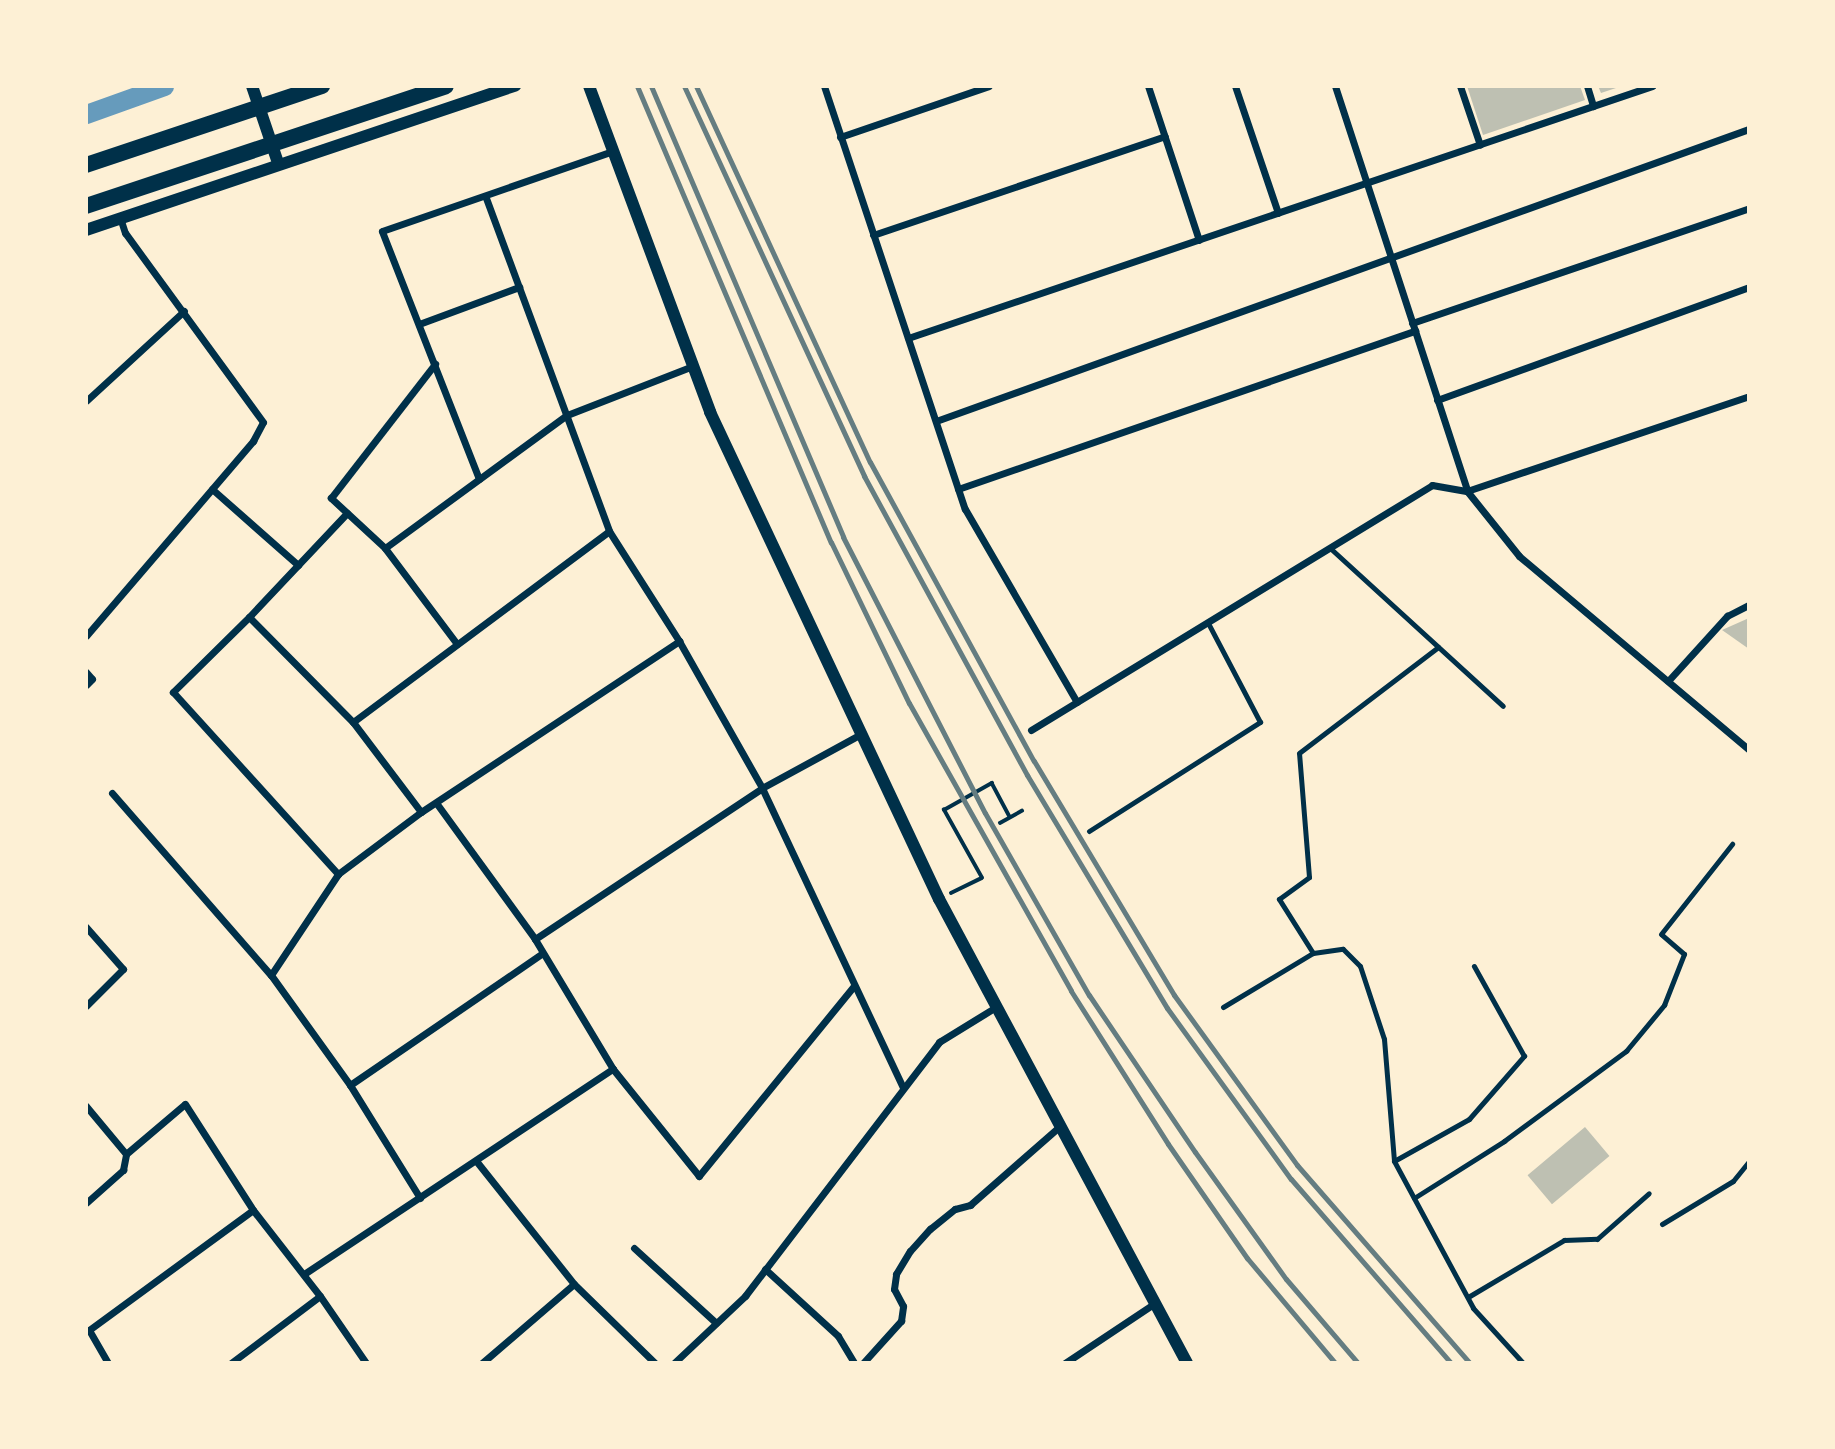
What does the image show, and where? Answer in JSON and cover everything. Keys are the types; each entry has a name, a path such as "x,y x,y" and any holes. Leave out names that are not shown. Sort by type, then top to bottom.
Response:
{"highway":[{"path":"86,165 322,86"},
{"path":"86,206 446,86"}],"street":[{"path":"252,86 278,163"},
{"path":"86,230 278,163 515,86"},
{"path":"589,86 709,412 939,899 1187,1363"},
{"path":"824,86 965,509 1077,702"},
{"path":"841,137 989,86"},
{"path":"1148,86 1199,240"},
{"path":"1235,86 1278,213"},
{"path":"1335,86 1467,491 1519,556 1749,750"},
{"path":"1460,86 1480,145"},
{"path":"1587,86 1593,106"},
{"path":"908,338 1652,86"},
{"path":"936,421 1749,129"},
{"path":"873,235 1165,136"},
{"path":"479,479 383,230 486,198 613,151"},
{"path":"486,198 609,531 679,641 762,788 853,987 904,1087"},
{"path":"958,489 1749,208"},
{"path":"86,636 212,489 263,422 125,233 120,218"},
{"path":"419,324 519,287"},
{"path":"1437,400 1749,287"},
{"path":"86,401 184,311"},
{"path":"435,364 331,498 385,548 457,644"},
{"path":"385,548 567,415 692,366"},
{"path":"1031,730 1432,485 1467,491 1749,396"},
{"path":"212,489 298,565"},
{"path":"338,874 173,692 249,617 346,513"},
{"path":"353,722 609,531"},
{"path":"1668,681 1727,616 1749,605"},
{"path":"249,617 353,722 421,812"},
{"path":"271,975 338,874 421,812 437,804 679,641"},
{"path":"86,672 92,679 86,685"},
{"path":"535,939 762,788 861,734"},
{"path":"112,793 271,975 350,1085 420,1198"},
{"path":"437,804 535,939 541,954 613,1069 699,1176 853,987"},
{"path":"86,927 123,968 86,1006"},
{"path":"350,1085 541,954"},
{"path":"674,1363 716,1324 765,1269 939,1042 996,1007"},
{"path":"304,1274 477,1162 613,1069"},
{"path":"86,1203 123,1170 127,1154 185,1104 253,1210 304,1274 366,1363"},
{"path":"86,1106 127,1154"},
{"path":"863,1363 901,1321 902,1306 894,1289 896,1274 910,1251 930,1229 955,1209 970,1205 1060,1126"},
{"path":"477,1162 574,1284 655,1363"},
{"path":"108,1363 87,1328 253,1210"},
{"path":"634,1248 716,1324"},
{"path":"765,1269 838,1336 854,1363"},
{"path":"482,1363 574,1284"},
{"path":"231,1363 320,1296"},
{"path":"1065,1363 1155,1303"}],"lane":[{"path":"1330,548 1503,706"},
{"path":"1090,831 1259,722 1208,623"},
{"path":"1313,953 1279,900 1309,877 1299,753 1438,647"},
{"path":"1414,1198 1504,1141 1626,1051 1664,1005 1684,954 1661,934 1732,844"},
{"path":"1223,1007 1313,953 1343,949 1360,966 1384,1039 1394,1161 1468,1297 1522,1363"},
{"path":"1394,1161 1469,1119 1524,1056 1474,966"},
{"path":"1662,1224 1733,1181 1749,1161"},
{"path":"1468,1297 1564,1240 1597,1239 1649,1193"}],"path":[{"path":"939,899 982,877 944,810 992,783 1010,817"},
{"path":"1000,823 1022,811"}],"building":[{"path":"1467,86 1580,86 1585,100 1483,135"},
{"path":"1598,86 1622,86 1601,93"},
{"path":"1749,618 1749,649 1722,630"},
{"path":"1585,1127 1609,1156 1552,1204 1528,1175"}],"waterway":[{"path":"86,114 164,86"}],"railway":[{"path":"637,86 831,542 909,703 1071,991 1168,1144 1247,1258 1335,1363"},
{"path":"651,86 843,537 985,813 1089,995 1195,1152 1286,1279 1358,1363"},
{"path":"684,86 864,476 1027,775 1167,1008 1291,1179 1451,1363"},
{"path":"696,86 870,462 1034,761 1174,995 1297,1165 1470,1363"}]}
